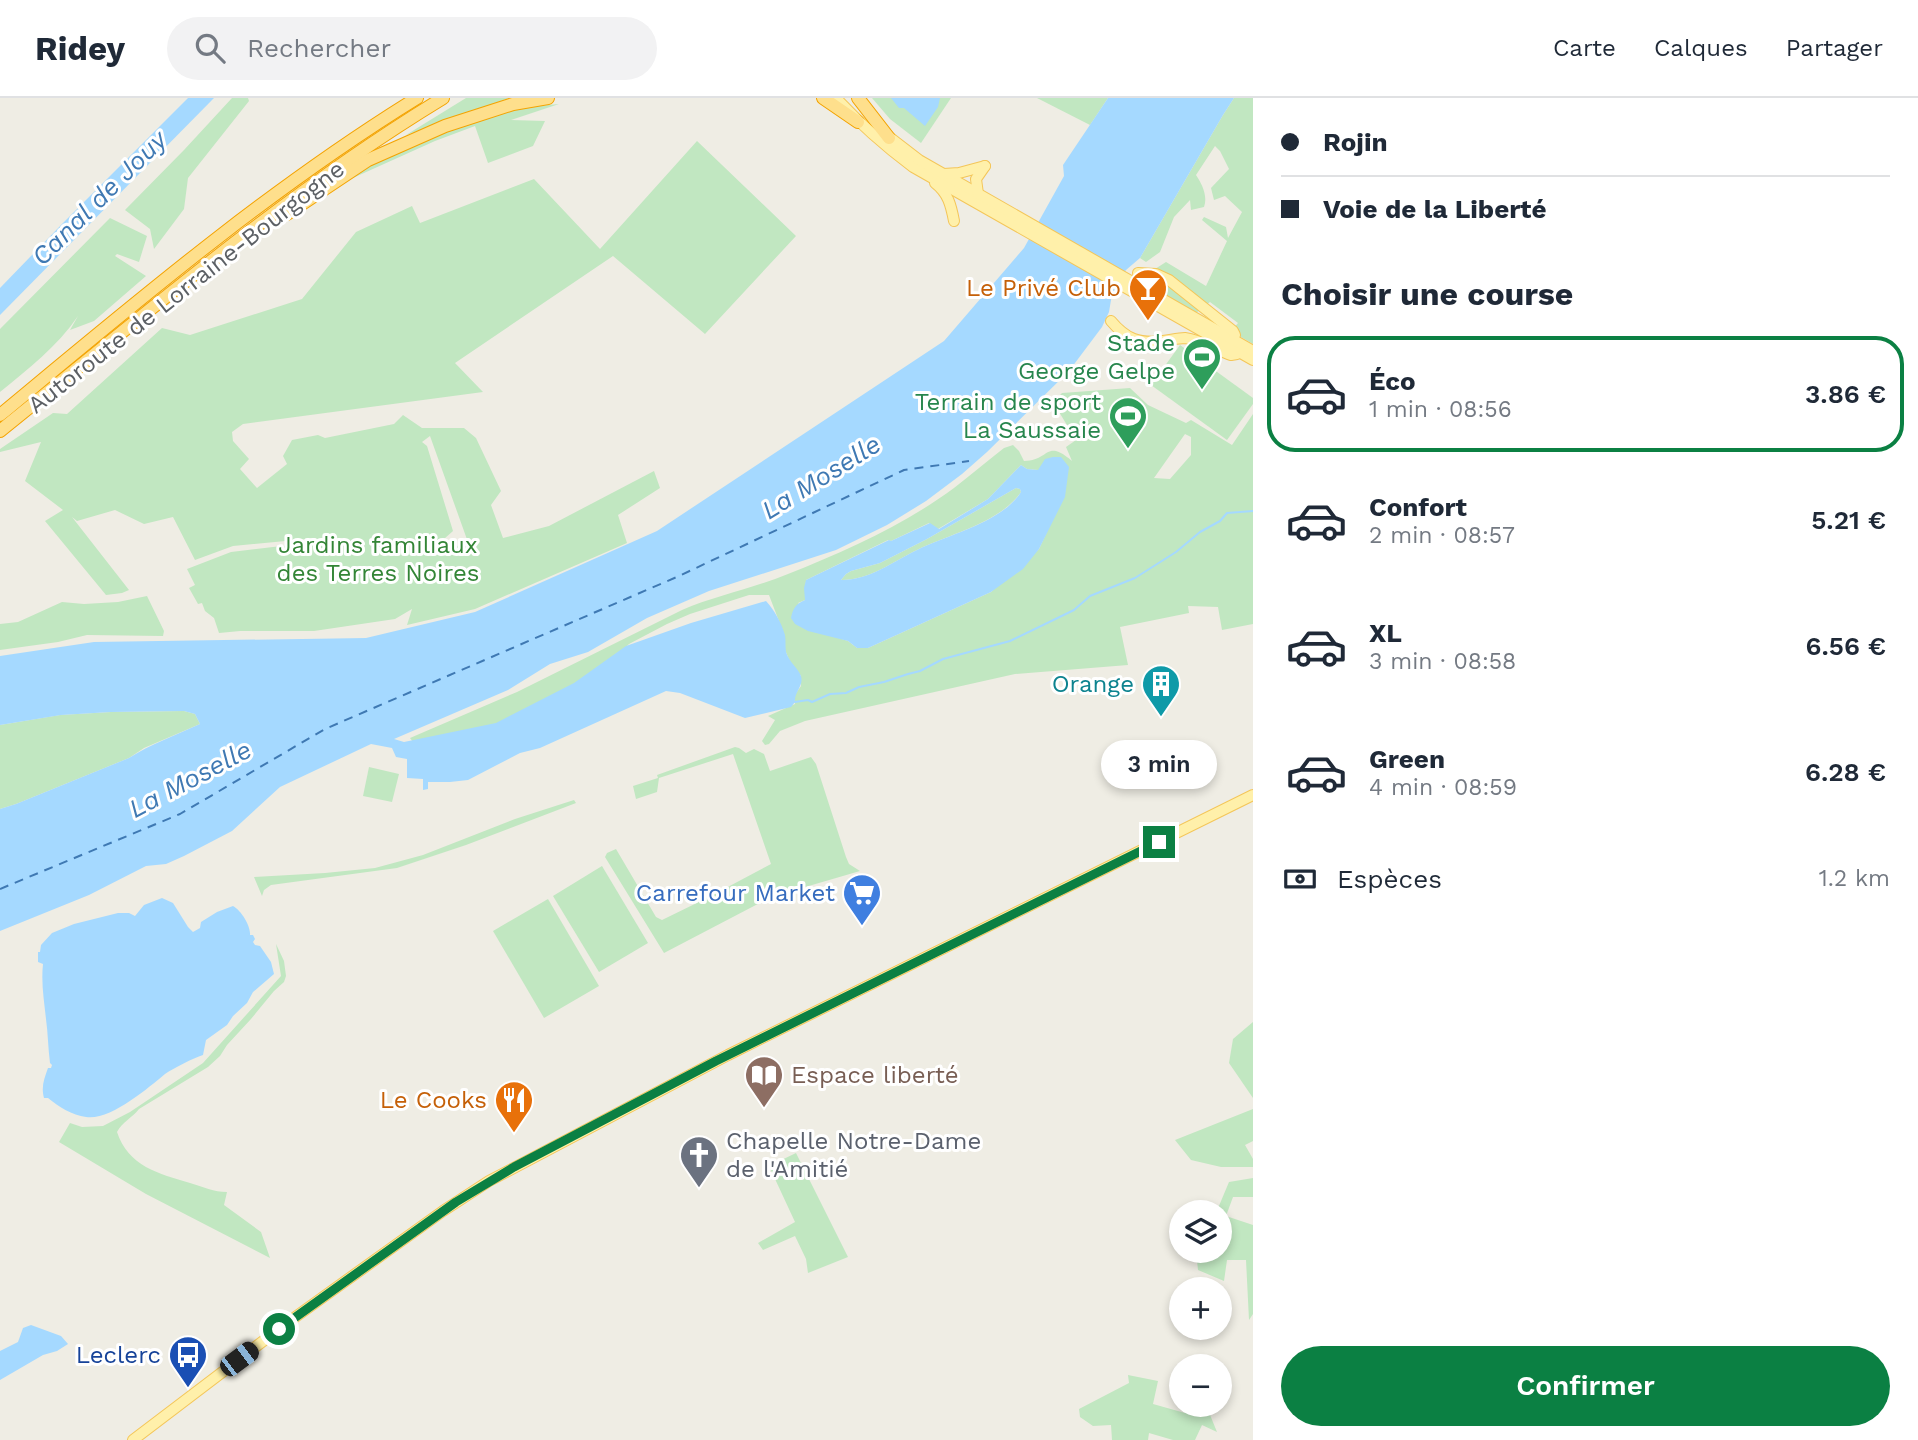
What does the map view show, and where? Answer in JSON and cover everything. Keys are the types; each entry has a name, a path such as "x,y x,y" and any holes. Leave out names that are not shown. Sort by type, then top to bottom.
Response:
{"highway":[{"path":"363,132 378,115 403,98"},
{"name":"Autoroute de Lorraine-Bourgogne","path":"0,415 216,239 312,167 417,98"},
{"name":"Autoroute de Lorraine-Bourgogne","path":"0,431 258,224 443,98"},
{"path":"188,280 368,160 445,126 513,104 548,98"},
{"path":"823,98 858,121"},
{"path":"858,98 889,138"}],"main road":[{"path":"836,98 884,145 946,194 954,221 961,207 980,200"},
{"path":"850,98 889,138 980,200"},
{"path":"944,174 985,166 976,179 980,200"},
{"path":"913,167 980,200 1253,360"},
{"path":"1138,273 1156,274 1175,284 1233,331 1233,340"},
{"path":"1165,306 1253,351"},
{"path":"1111,321 1119,331 1135,340 1147,342 1183,338 1231,355 1239,352"},
{"path":"133,1440 307,1308 456,1202 514,1167 716,1061 1253,795"}],"green space":[{"path":"232,98 248,98 249,101 188,178 184,209 154,249 150,229 125,210"},
{"path":"466,98 509,98 406,135"},
{"path":"872,98 951,98 921,143 890,119"},
{"path":"1037,98 1108,98 1090,125"},
{"path":"1234,98 1253,98 1253,344 1233,329 1238,323 1210,302 1196,313 1143,282 1144,276 1166,262 1206,286 1227,241 1202,220 1204,217 1226,227 1228,238 1242,212 1225,196 1214,200 1211,188 1229,169 1215,146 1196,175 1205,194 1204,207 1191,210 1190,200 1174,217 1160,252 1146,262 1140,258"},
{"path":"559,104 511,120 545,121 533,146 488,163 475,126 344,182 376,161 442,130 515,108"},
{"name":"Jardins familiaux des Terres Noires","path":"697,141 796,236 705,334 613,256 455,363 483,392 243,424 232,432 233,441 249,459 240,469 257,488 287,464 283,456 292,440 318,435 325,438 394,424 403,415 422,428 464,428 476,438 501,491 491,505 503,538 549,526 654,471 660,488 618,515 627,543 475,609 407,625 412,609 395,619 314,631 219,633 214,618 205,611 202,603 198,604 189,588 195,585 187,569 231,552 307,543 317,538 233,546 195,560 173,517 144,524 115,510 77,521 72,517 129,590 106,595 45,521 63,510 25,481 41,442 0,452 0,449 53,413 67,414 162,328 190,335 302,299 356,232 412,206 420,223 534,179 600,249","holes":["430,436 469,545 441,547 437,540 444,539 453,531 427,446 422,442"]},
{"path":"110,218 147,236 139,262 117,254 115,256 146,276 94,321 70,330 78,316 51,348 0,392 0,329"},
{"name":"Stade George Gelpe","path":"1180,345 1253,398 1253,404 1227,440 1151,385"},
{"path":"1130,388 1148,405 1186,423 1191,420 1232,445 1253,414 1253,624 1222,630 1218,607 1188,606 1189,613 1120,627 1128,665 1015,674 805,721 780,731 765,745 762,741 775,720 768,716 795,704 794,696 801,686 801,676 791,664 785,650 785,637 769,595 749,595 690,614 629,644 590,683 514,729 413,742 410,738 517,692 682,610 775,579 874,536 935,501 1004,448 1013,445 1024,461 1057,451 1072,461 1066,447 1076,440 1053,402 1062,393","holes":["1185,434 1191,437 1191,455 1170,479 1154,478","1021,465 1027,469 1038,470 1049,527 1039,549 991,592 868,648 857,648 848,641 833,636 798,603 805,600 806,580 929,523 938,529 988,499"]},
{"path":"1016,488 1021,492 1012,503 987,520 917,550 871,574 841,580 851,571 880,563 927,539"},
{"path":"147,596 164,631 163,636 87,635 0,650 0,624 18,622 62,602 118,602"},
{"path":"184,711 195,714 200,724 144,748 129,758 0,809 0,725 60,715"},
{"path":"735,747 746,753 754,749 764,754 770,771 811,757 816,764 849,864 860,871 771,897 664,953 605,857 616,849 656,917 662,920 771,864 733,754 659,778 657,792 636,799 633,786"},
{"path":"369,767 399,774 392,802 363,796"},
{"path":"574,800 576,803 397,868 271,885 264,890 262,896 254,877 375,868 423,855 515,819"},
{"path":"602,866 648,943 599,972 553,896"},
{"path":"548,899 599,986 544,1018 493,931"},
{"path":"276,944 284,961 284,982 208,1067 139,1109 117,1132 129,1153 146,1167 204,1188 227,1192 224,1205 261,1232 270,1258 146,1194 59,1142 70,1123 82,1127 103,1126 130,1112 203,1063 281,976"},
{"path":"1253,1022 1253,1098 1229,1063 1233,1039"},
{"path":"1253,1109 1253,1141 1245,1145 1253,1159 1253,1167 1221,1167 1191,1160 1175,1140"},
{"path":"796,1153 848,1257 808,1273 806,1259 795,1236 763,1250 758,1243 795,1222 769,1166"},
{"path":"1253,1178 1253,1197 1221,1200 1229,1182"},
{"path":"1232,1218 1253,1225 1253,1314 1249,1320 1246,1260 1232,1260"},
{"path":"1197,1263 1227,1263 1225,1277 1215,1277 1198,1270"},
{"path":"1128,1375 1158,1381 1153,1404 1169,1408 1169,1417 1211,1417 1217,1432 1202,1425 1195,1440 1173,1440 1149,1433 1148,1440 1112,1440 1111,1425 1093,1426 1080,1417 1079,1409 1129,1383"}],"water":[{"name":"Canal de Jouy","path":"188,98 214,98 0,315 0,288"},
{"path":"891,98 940,98 938,107 925,126 904,108 899,108"},
{"name":"La Moselle","path":"1108,98 1234,98 1140,258 1126,270 1112,294 1109,312 1102,327 1069,371 987,452 926,501 887,525 836,550 709,591 647,618 588,652 550,664 508,690 394,739 404,742 496,723 574,683 626,646 766,601 780,621 785,635 787,656 801,676 795,702 791,707 745,718 680,693 666,691 540,748 520,753 468,780 428,782 428,789 423,790 423,779 407,778 407,759 396,757 392,748 371,744 280,787 232,831 184,856 166,864 146,866 89,895 0,931 0,809 129,758 200,724 195,714 184,711 61,715 0,725 0,656 94,642 366,638 475,612 657,531 944,341 1024,248 1064,176 1063,165"},
{"path":"1061,457 1069,467 1065,497 1039,549 1023,569 991,592 868,648 857,648 848,641 808,631 795,624 791,618 795,607 805,600 806,580 930,523 939,529 988,499 1021,465 1027,469 1038,470 1045,459","holes":["1016,488 1021,492 1012,503 988,520 917,550 871,574 841,580 851,571 880,563"]},
{"path":"162,898 173,903 193,932 200,928 201,922 233,906 245,919 250,935 255,939 255,945 260,946 271,962 274,974 253,992 227,1025 206,1040 203,1055 169,1072 128,1102 106,1114 86,1117 71,1112 44,1098 43,1094 45,1076 52,1065 43,991 43,964 38,962 38,952 52,933 74,924 118,913 135,916 144,905"},
{"path":"31,1325 61,1336 68,1344 0,1380 0,1351 18,1342 23,1328"}],"waterway":[{"path":"795,702 812,702 830,694 846,693 920,671 943,659 1010,641 1074,610 1090,596 1135,578 1220,521 1227,513 1253,511"}],"ferry route":[{"path":"0,889 180,814 325,729 679,576 904,470 969,461"}],"place":[{"name":"Le Privé Club","path":"1148,322"},
{"name":"Stade George Gelpe","path":"1202,391"},
{"name":"Terrain de sport La Saussaie","path":"1128,450"},
{"name":"Orange","path":"1161,718"},
{"name":"Carrefour Market","path":"862,927"},
{"name":"Espace liberté","path":"764,1109"},
{"name":"Le Cooks","path":"514,1134"},
{"name":"Chapelle Notre-Dame de l'Amitié","path":"699,1189"},
{"name":"Leclerc","path":"188,1389"}],"route":[{"path":"279,1329 456,1202 514,1167 716,1061 1159,842"}]}
